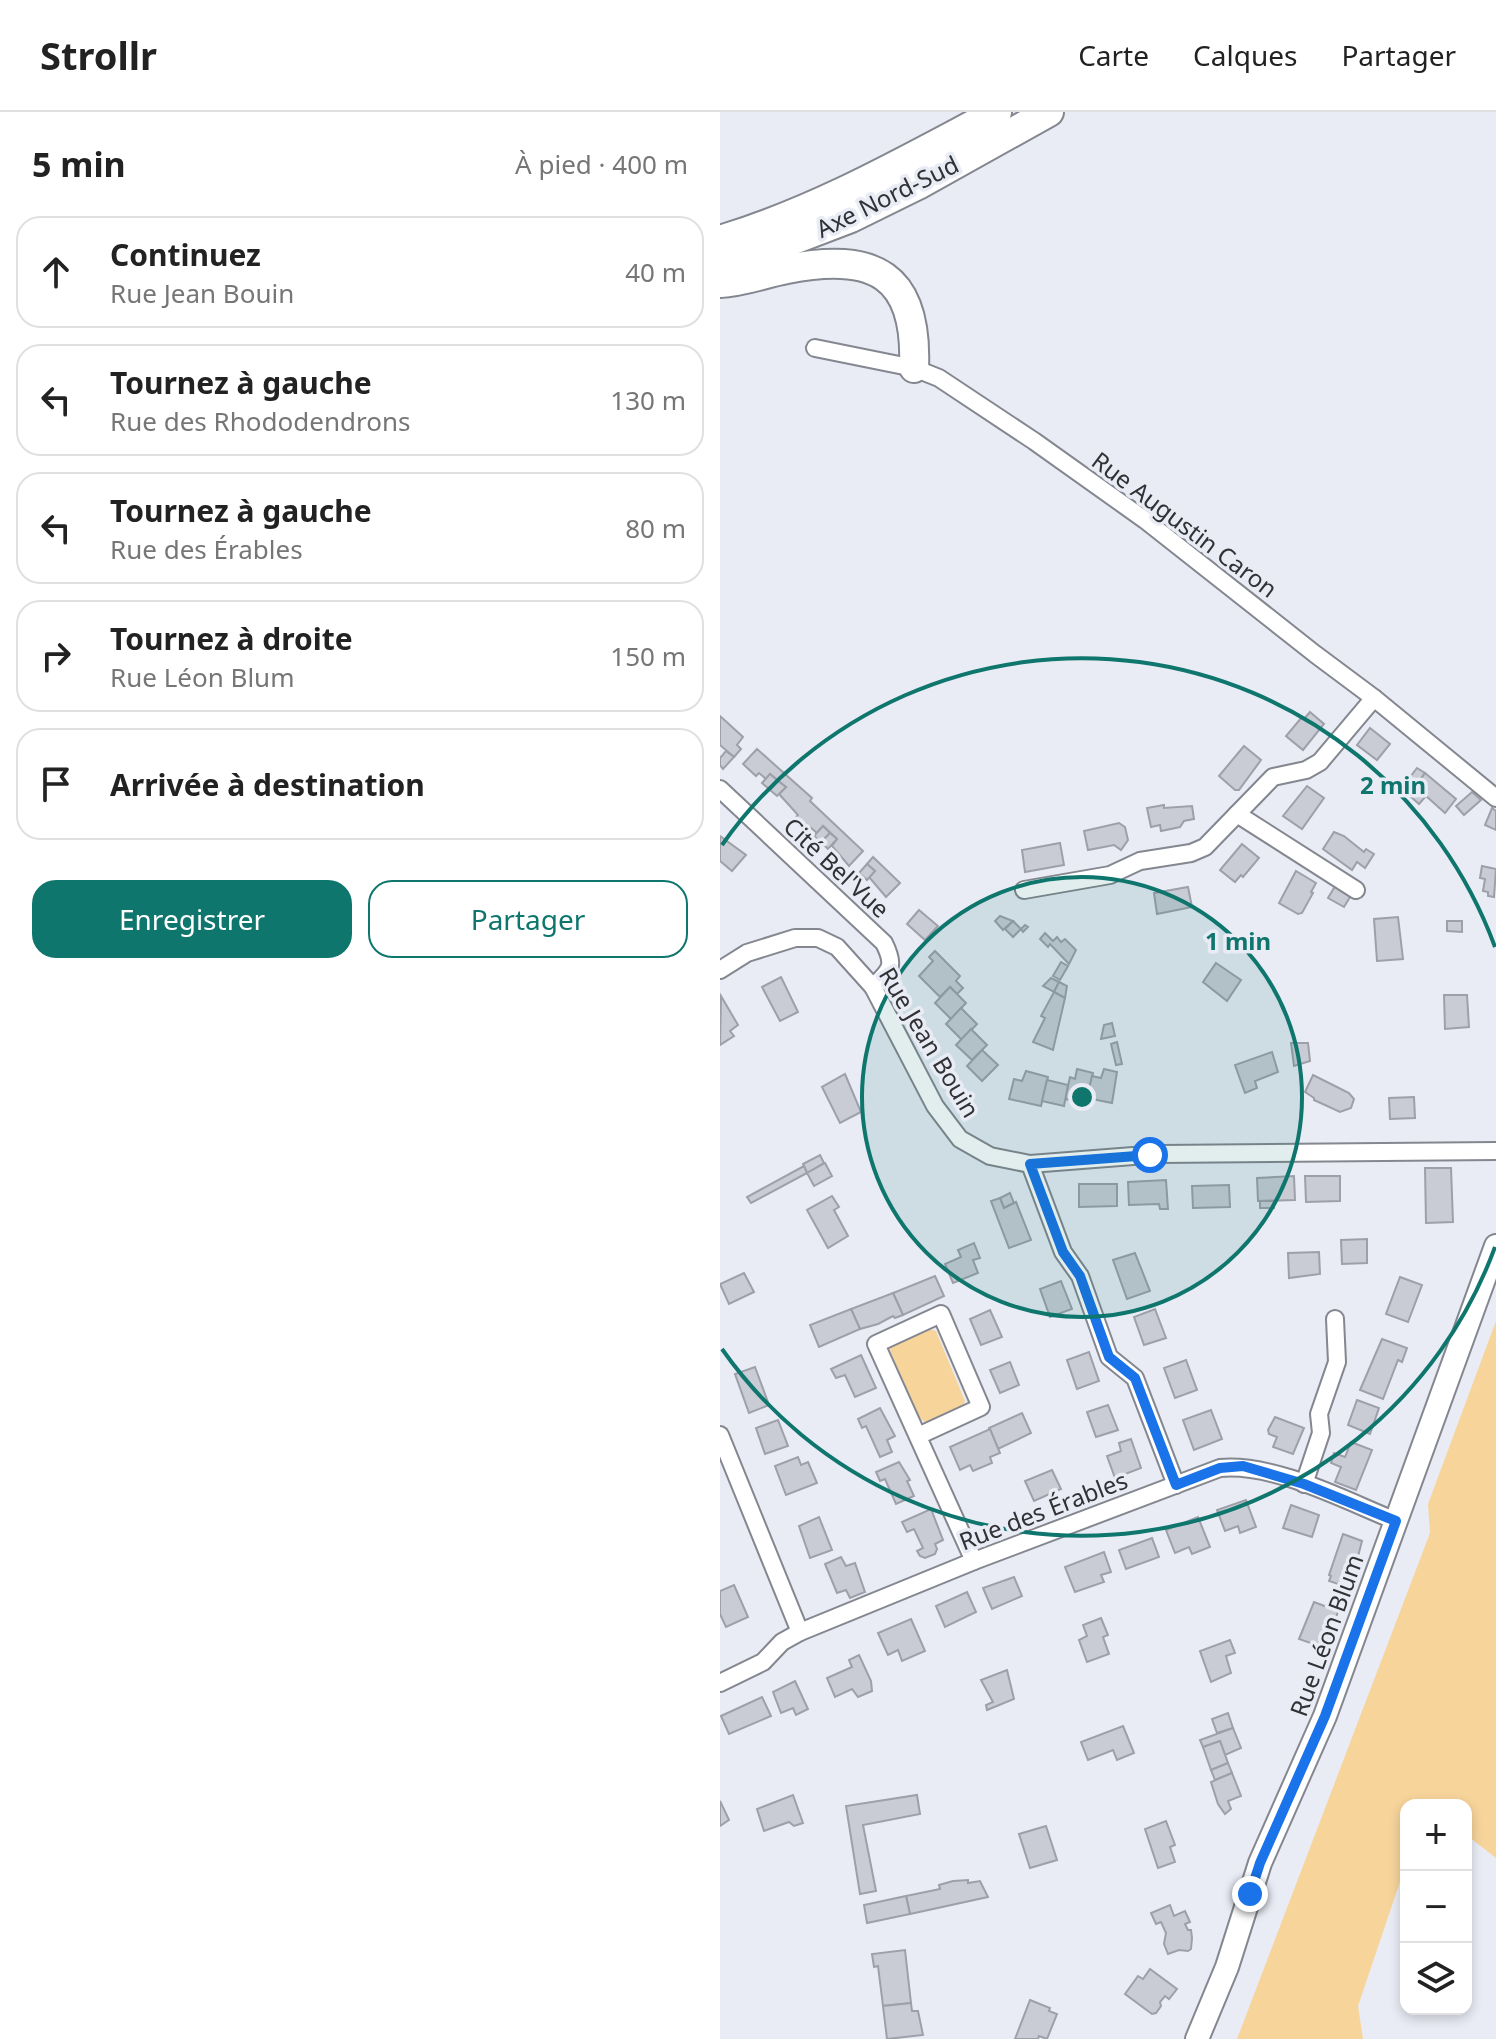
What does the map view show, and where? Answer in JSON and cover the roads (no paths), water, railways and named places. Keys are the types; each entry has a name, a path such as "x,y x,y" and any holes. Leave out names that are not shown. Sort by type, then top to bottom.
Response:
{"highway":[{"name":"Axe Nord-Sud","path":"720,240 772,224 822,203 997,112"},
{"name":"Axe Nord-Sud","path":"720,268 851,218 1049,112"},
{"path":"720,283 822,264 847,264 876,272 898,287 904,296 912,322 914,368"}],"street":[{"name":"Rue Augustin Caron","path":"815,348 914,368 951,386 1145,520 1374,698 1496,798"},
{"path":"1024,890 1110,875 1140,861 1191,853 1205,847 1273,777 1306,770 1320,762 1374,698"},
{"name":"Cité Bel'Vue","path":"720,789 884,943 891,958 890,970 873,987"},
{"path":"1237,814 1356,890"},
{"name":"Rue Jean Bouin","path":"720,970 747,953 795,938 818,938 837,947 873,987 935,1106 960,1139 990,1156 1030,1164 1159,1154 1496,1151"},
{"path":"1030,1164 1063,1252 1080,1276 1109,1357 1135,1378 1176,1485"},
{"name":"Rue Léon Blum","path":"1197,2039 1227,1967 1260,1863 1325,1716 1496,1246"},
{"path":"918,1436 981,1407 941,1314 876,1344 974,1561"},
{"path":"1304,1484 1321,1433 1319,1414 1337,1362 1335,1319"},
{"path":"720,1435 800,1632"},
{"name":"Rue des Érables","path":"720,1683 763,1662 782,1642 800,1632 974,1561 1220,1468 1243,1466 1304,1484 1396,1521"}]}
